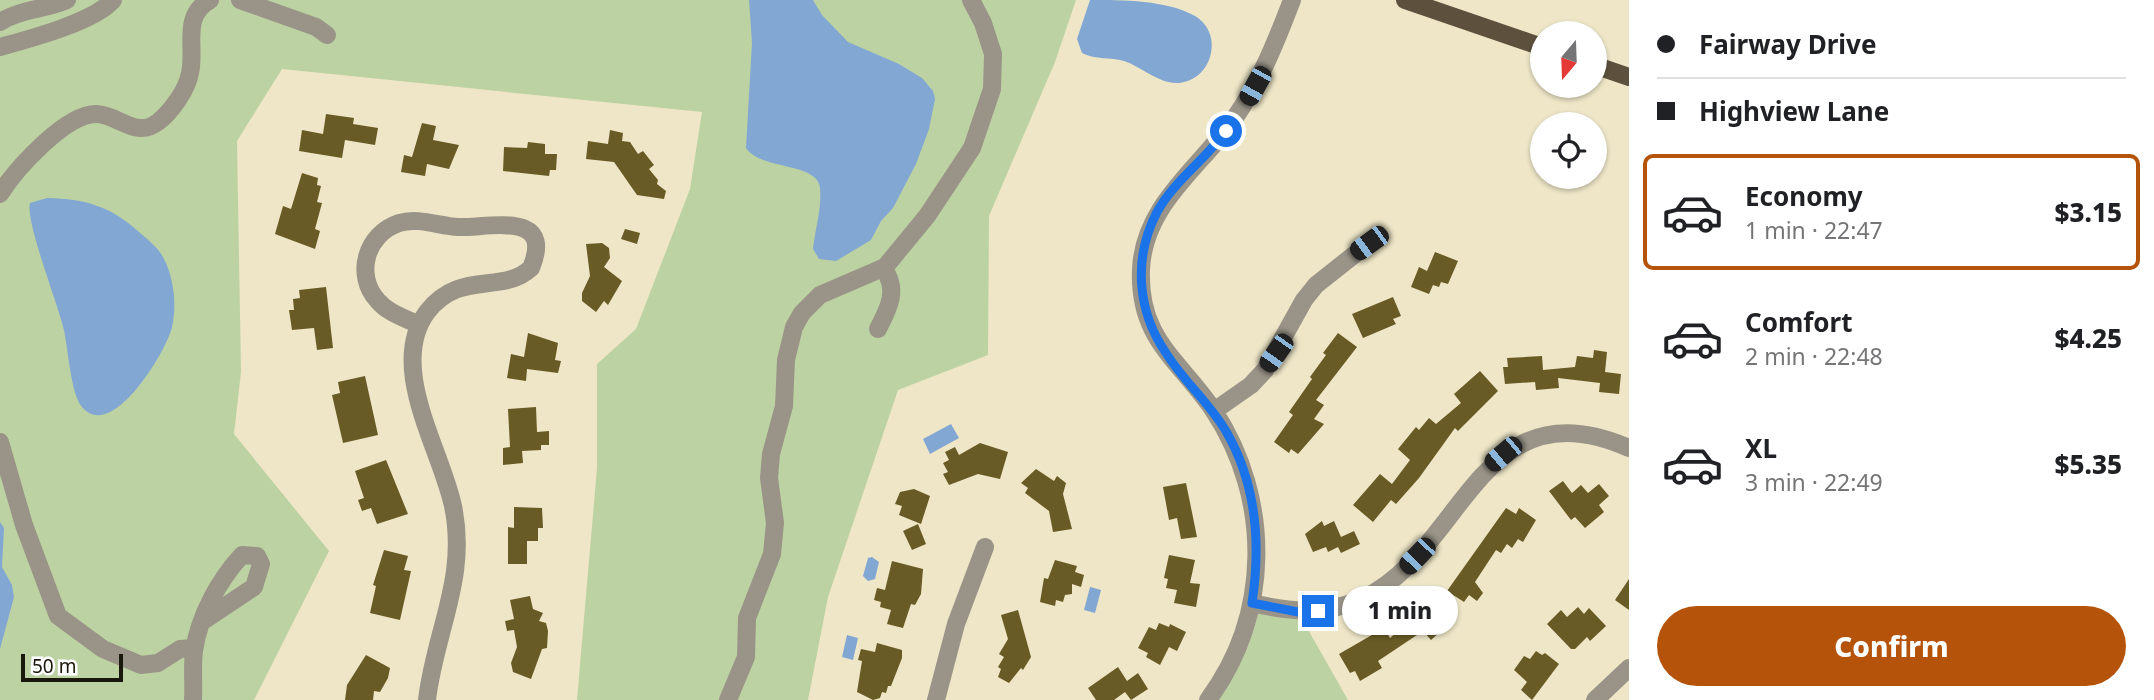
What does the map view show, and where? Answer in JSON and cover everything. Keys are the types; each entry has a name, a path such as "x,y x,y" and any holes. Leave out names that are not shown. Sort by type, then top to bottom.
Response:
{"main road":[{"path":"1405,0 1530,43"},
{"path":"1607,69 1629,77"}],"street":[{"path":"0,22 21,11 47,8 66,0"},
{"path":"0,47 86,17 113,0"},
{"path":"240,0 316,27 327,34"},
{"path":"1208,700 1234,657 1252,603 1258,543 1255,514 1239,457 1214,411 1166,354 1155,335 1142,292 1143,250 1157,212 1170,193 1217,143 1248,99 1275,45 1292,0"},
{"path":"0,194 47,141 75,121 99,114 138,128 157,123 179,96 190,75 191,27 205,2"},
{"path":"729,700 746,657 747,618 772,554 775,523 769,478 771,454 784,406 786,360 794,327 802,313 820,295 883,268 954,177 972,148 992,89 993,54 973,2"},
{"path":"419,324 384,307 368,288 366,261 379,236 402,222 414,221 458,227 514,223 529,232 536,249 531,268 523,276 454,290 441,298 419,324 412,347 414,377 457,529 455,583 427,700"},
{"path":"1214,411 1251,385 1265,370 1304,300 1316,285 1369,243"},
{"path":"878,329 892,295 890,280 883,268"},
{"path":"1252,603 1298,612 1341,606 1362,599 1399,574 1417,556 1487,468 1525,443 1547,436 1582,434 1629,448"},
{"path":"0,442 24,526 58,616 103,649 141,665 158,663 180,649 194,648"},
{"path":"936,700 956,624 985,547"},
{"path":"193,700 194,648 203,621"},
{"path":"1595,700 1629,668"}],"green space":[{"path":"0,0 1076,0 1055,62 989,216 988,355 898,390 828,597 808,700 577,700 597,468 597,364 636,329 690,189 702,112 282,69 237,141 241,372 234,434 329,551 254,700 0,700"},
{"path":"1252,603 1298,612 1348,700 1208,700"}],"water":[{"path":"749,0 813,0 822,15 848,42 899,64 922,78 933,91 935,99 929,129 916,164 893,208 881,221 871,240 836,261 819,259 813,249 820,204 817,180 810,174 763,160 746,148 752,43"},
{"path":"1090,0 1158,4 1195,16 1210,34 1212,45 1206,66 1190,80 1171,83 1124,61 1082,53 1077,39"},
{"path":"47,198 86,202 118,216 156,248 170,275 174,310 168,339 136,389 122,404 108,413 94,415 82,407 75,392 64,330 32,227 30,203"},
{"path":"951,424 959,438 930,454 923,439"},
{"path":"0,522 4,528 2,567 12,585 14,597 0,649"},
{"path":"872,557 879,562 875,579 868,581 863,576 868,558"},
{"path":"1090,587 1101,590 1095,613 1084,610"},
{"path":"847,635 858,638 853,660 842,657"}],"building":[{"path":"326,114 354,118 353,124 378,128 375,145 345,140 342,158 299,151 302,130 323,134"},
{"path":"422,123 436,126 433,140 459,145 449,169 427,164 425,176 401,172 404,155 412,157"},
{"path":"610,130 623,133 622,141 630,142 638,154 643,151 654,165 649,169 658,180 657,184 666,191 664,199 637,195 614,162 586,159 588,141 608,144"},
{"path":"528,142 545,144 545,154 557,154 556,170 550,170 549,176 503,171 504,147 527,148"},
{"path":"302,173 318,178 317,185 321,186 317,202 322,203 315,229 320,231 315,249 275,234 283,206 291,209"},
{"path":"625,229 640,233 637,244 621,239"},
{"path":"602,243 609,248 610,258 604,267 622,281 608,305 604,301 596,312 582,301 582,293 590,276 586,244"},
{"path":"1435,252 1458,261 1448,284 1441,282 1439,287 1433,285 1429,294 1411,287 1419,267 1427,271"},
{"path":"326,287 333,348 317,350 314,328 292,330 289,310 294,310 293,299 300,298 299,290"},
{"path":"1393,297 1401,316 1393,319 1396,324 1363,338 1352,314"},
{"path":"528,333 558,343 555,360 561,361 558,373 527,369 526,381 507,378 511,354 524,357"},
{"path":"1338,333 1357,347 1316,400 1324,405 1314,419 1324,424 1298,454 1291,449 1289,453 1274,442 1293,415 1289,412 1326,355 1323,353"},
{"path":"1594,350 1607,352 1605,372 1621,374 1619,394 1599,392 1600,383 1558,378 1559,388 1536,390 1535,382 1505,384 1503,367 1508,367 1507,358 1542,356 1543,370 1575,367 1577,356 1593,358"},
{"path":"1480,371 1498,391 1458,431 1455,428 1419,478 1396,504 1391,500 1373,522 1353,505 1380,474 1392,484 1410,460 1398,449 1416,427 1419,430 1429,418 1436,424 1461,403 1454,394"},
{"path":"365,376 378,435 343,443 332,395 340,393 338,382"},
{"path":"536,407 537,432 549,431 549,445 541,445 541,450 522,451 523,463 503,465 503,448 510,447 508,409"},
{"path":"980,443 1008,452 1000,479 978,474 949,485 943,474 948,472 943,463 949,460 945,452 955,447 959,455"},
{"path":"386,460 408,514 377,524 371,508 362,511 358,500 364,498 355,471"},
{"path":"1036,469 1054,481 1057,476 1066,483 1063,494 1072,529 1053,532 1049,511 1025,493 1028,488 1021,483"},
{"path":"1563,481 1572,493 1581,485 1588,493 1599,484 1609,496 1599,505 1604,512 1585,528 1575,517 1571,520 1549,491"},
{"path":"1186,483 1197,537 1181,539 1177,518 1169,520 1163,487"},
{"path":"914,489 930,496 921,524 899,515 902,506 895,504 900,492"},
{"path":"514,507 542,508 543,528 538,528 538,541 527,541 527,564 508,564 508,527 514,528"},
{"path":"1506,508 1516,514 1519,508 1536,520 1523,542 1518,539 1512,548 1507,544 1501,553 1496,550 1475,582 1483,593 1477,601 1469,595 1464,602 1447,591"},
{"path":"1322,521 1324,526 1334,521 1341,537 1354,531 1360,544 1341,553 1338,547 1328,552 1326,547 1313,552 1305,534"},
{"path":"918,524 926,544 912,550 903,531"},
{"path":"384,550 408,556 404,570 411,571 400,620 370,613 376,586 373,585"},
{"path":"1169,555 1195,560 1190,583 1200,584 1196,607 1174,603 1177,590 1166,588 1168,579 1164,578"},
{"path":"1055,560 1077,566 1075,572 1084,575 1081,587 1072,584 1072,594 1065,595 1063,602 1056,600 1055,606 1040,602 1044,578 1048,579"},
{"path":"892,561 923,569 921,594 915,605 911,604 903,628 887,624 891,610 880,607 881,602 874,600 877,588 885,590"},
{"path":"1629,579 1629,610 1615,600"},
{"path":"530,596 533,609 543,613 539,621 546,623 548,631 547,648 542,649 531,679 513,672 511,663 517,647 514,630 507,631 505,621 514,619 510,600"},
{"path":"1434,601 1450,621 1438,630 1440,632 1431,640 1423,631 1378,661 1382,668 1360,681 1355,671 1350,673 1339,654 1384,628 1390,638"},
{"path":"1578,607 1584,614 1589,608 1606,626 1590,641 1587,637 1575,649 1571,649 1547,624 1561,610 1567,617"},
{"path":"1018,610 1031,657 1023,670 1021,668 1009,683 998,677 1001,669 998,667 1004,657 999,654 1008,639 1001,615"},
{"path":"1159,623 1169,627 1170,624 1186,632 1177,651 1169,647 1160,665 1146,657 1148,653 1138,648 1149,627 1156,630"},
{"path":"877,643 902,650 902,658 891,686 888,686 886,693 882,692 880,698 873,700 857,692 862,661 858,660 861,649 875,652"},
{"path":"1536,651 1542,655 1545,653 1559,664 1532,700 1521,690 1527,682 1514,670 1524,656 1530,659"},
{"path":"366,655 390,668 388,678 380,692 374,691 373,700 345,700 347,685"},
{"path":"1118,667 1127,681 1138,673 1148,689 1131,700 1125,692 1114,700 1096,700 1088,688"}],"route":[{"path":"1226,131 1170,193 1157,212 1143,250 1142,292 1146,315 1166,354 1214,411 1239,457 1248,482 1258,543 1252,603 1298,612 1318,611"}]}
